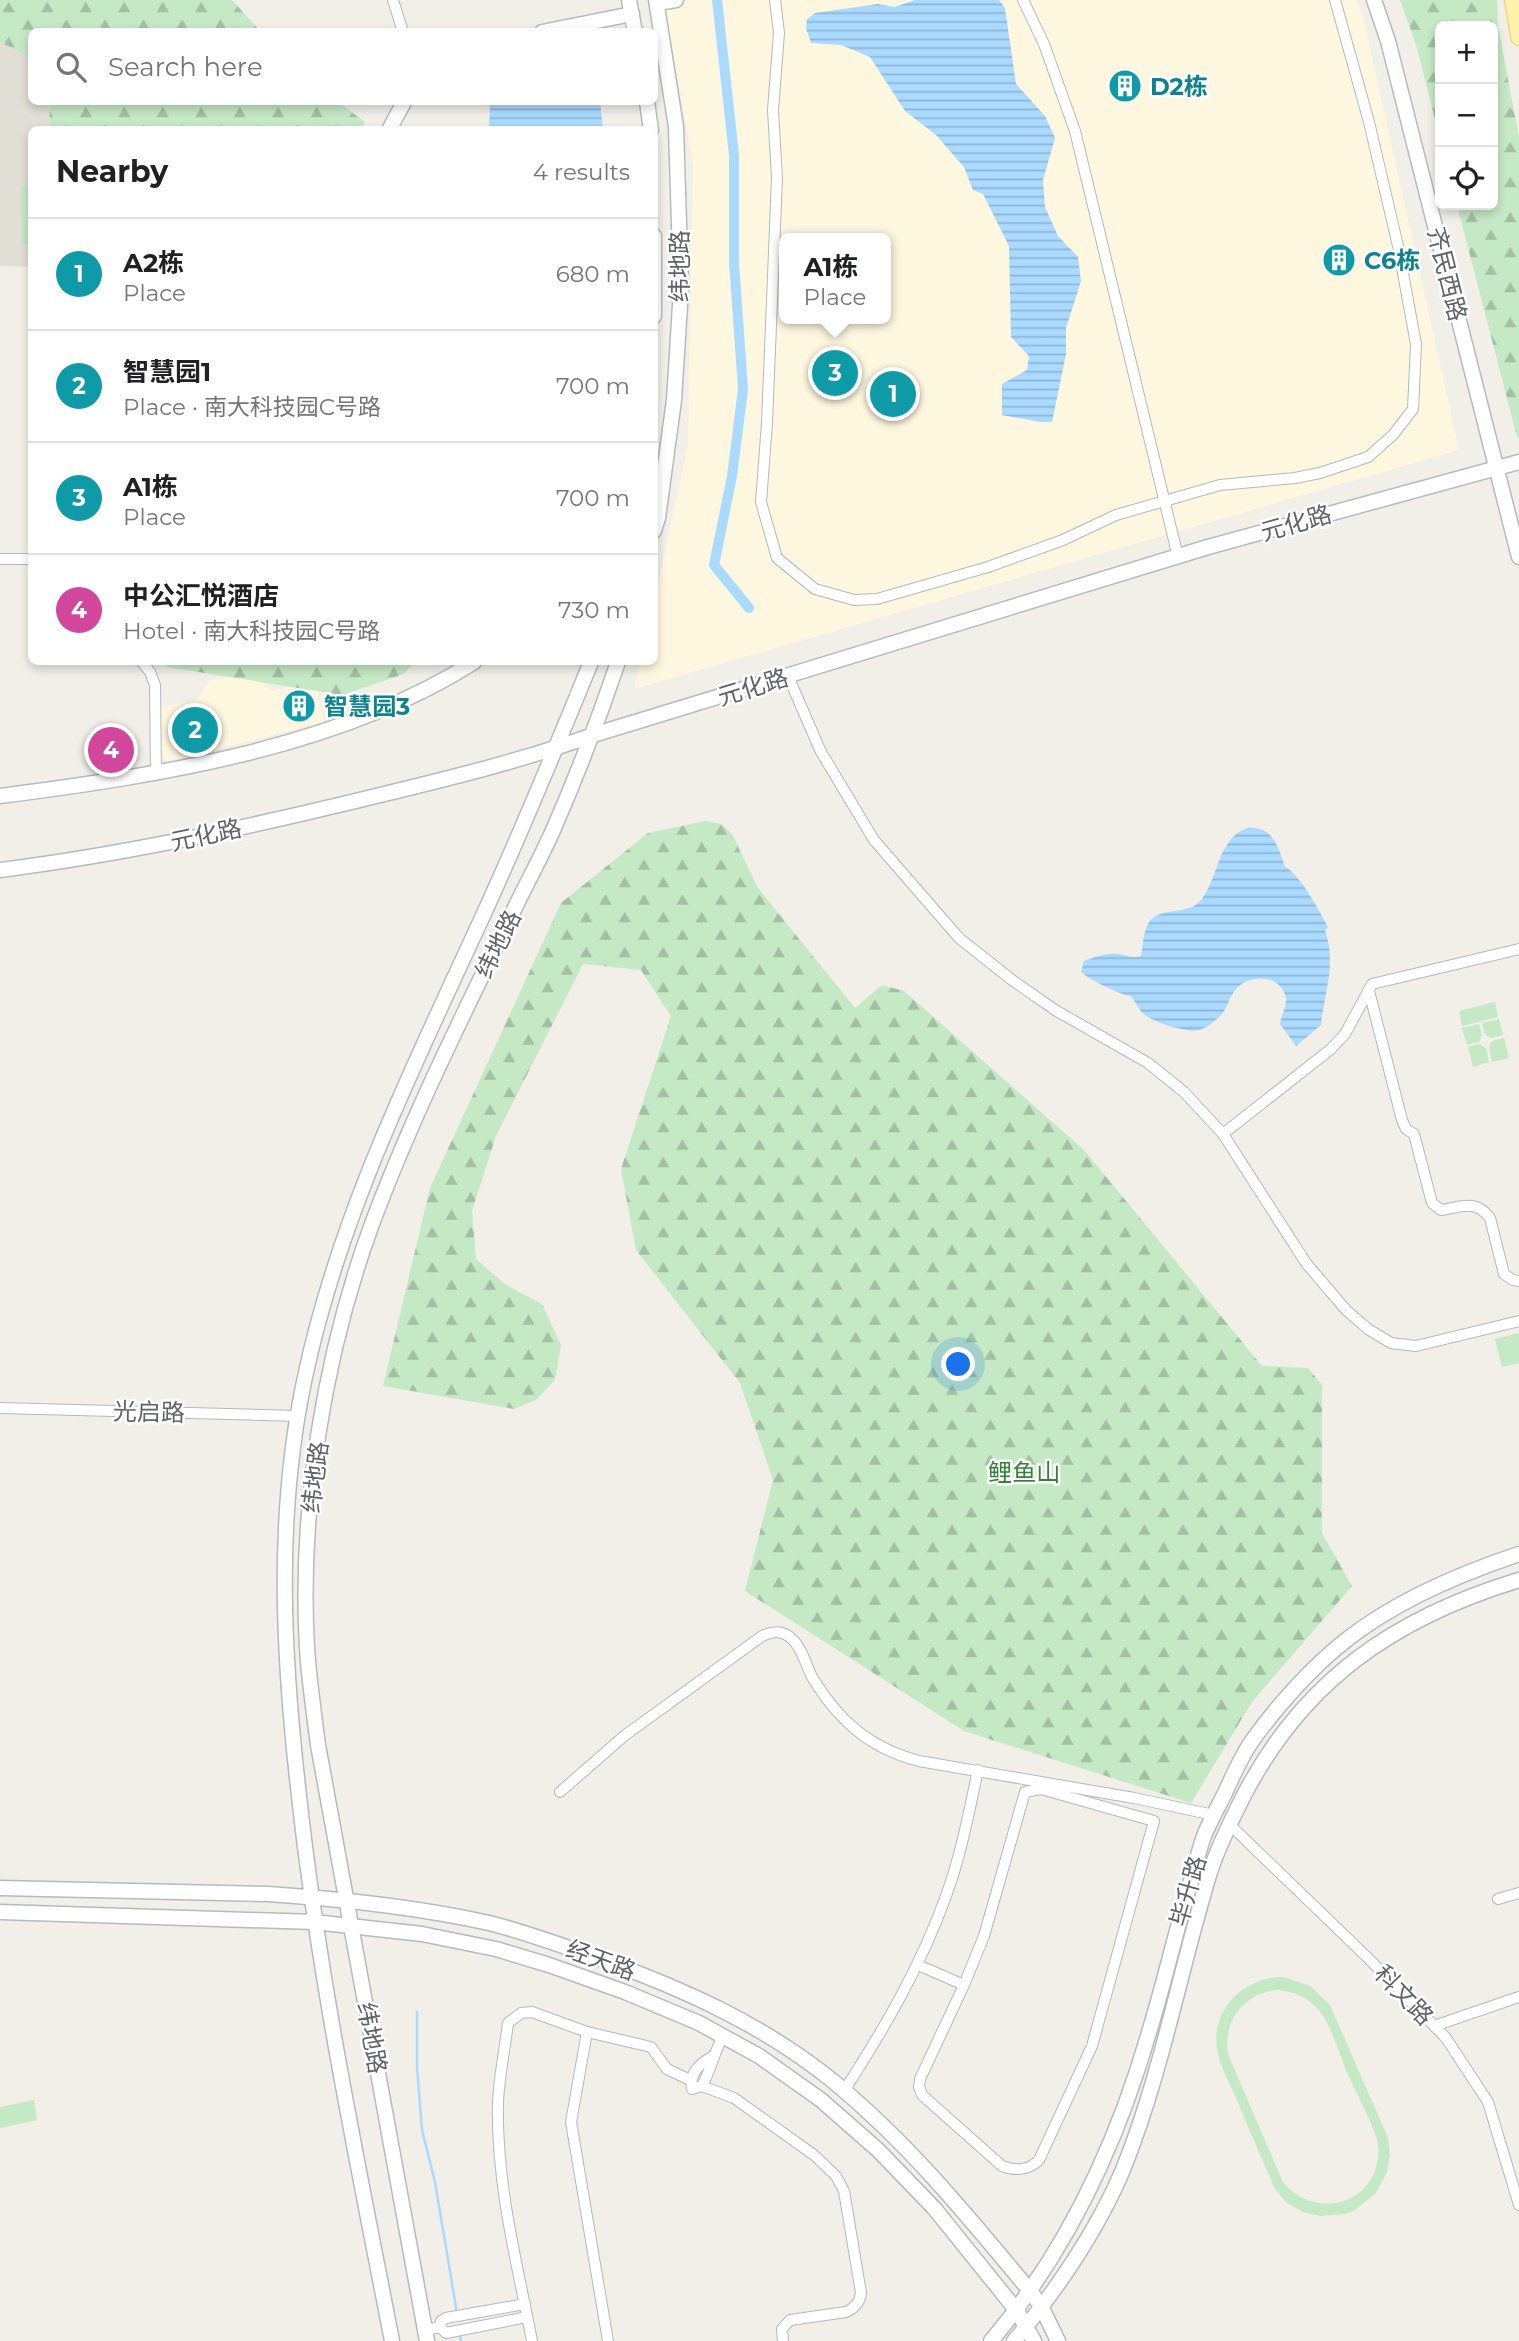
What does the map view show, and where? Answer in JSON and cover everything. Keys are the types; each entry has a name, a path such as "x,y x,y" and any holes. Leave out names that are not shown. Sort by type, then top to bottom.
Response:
{"main road":[{"path":"657,2 676,0"},
{"name":"齐民西路","path":"1374,0 1388,41 1497,467"},
{"path":"1513,0 1519,37"},
{"name":"纬地路","path":"657,2 676,127 681,289 674,400 658,518"},
{"path":"556,28 630,7 634,28"},
{"path":"391,126 402,105"},
{"path":"647,105 650,126"},
{"name":"元化路","path":"0,870 82,859 266,823 461,775 556,749 593,735 1178,557 1519,462"},
{"path":"1497,467 1519,557"},
{"path":"0,796 156,772 332,729 418,694 469,665"},
{"name":"纬地路","path":"392,2341 314,1922 293,1748 285,1650 284,1560 292,1462 305,1378 325,1297 349,1222 404,1087 488,905 590,665"},
{"name":"纬地路","path":"430,2333 318,1745 307,1648 310,1512 315,1463 330,1374 349,1297 371,1227 396,1163 510,917 554,830 593,735 617,665"},
{"name":"毕升路","path":"990,2341 1017,2311 1030,2291 1105,2158 1123,2113 1150,2029 1204,1837 1252,1742 1297,1687 1345,1641 1393,1609 1450,1580 1519,1554"},
{"name":"毕升路","path":"1014,2341 1041,2306 1098,2218 1123,2169 1140,2124 1211,1869 1229,1824 1275,1742 1314,1694 1349,1663 1440,1607 1519,1580"},
{"name":"经天路","path":"0,1888 311,1897 426,1912 490,1923 555,1943 708,2002 770,2035 844,2091 891,2133 947,2190 1030,2291 1041,2306 1058,2341"},
{"name":"经天路","path":"0,1912 352,1925 422,1934 496,1950 549,1965 625,1992 699,2023 759,2056 821,2101 878,2150 934,2208 1017,2311 1034,2341"}],"street":[{"path":"393,0 402,28"},
{"path":"775,0 779,33 773,110 776,178 767,424 761,502 778,558 815,589 854,600 877,599 1009,560 1063,540 1116,515 1220,485 1320,473 1368,457 1393,435 1413,409 1416,344 1398,246 1369,122 1335,0"},
{"path":"1023,0 1044,44 1075,131 1178,557"},
{"path":"0,559 28,559"},
{"path":"144,665 155,685 156,772"},
{"path":"788,676 821,752 874,840 959,937 1012,980 1055,1010 1148,1063 1184,1093 1223,1134 1306,1263 1346,1310 1368,1329 1391,1343 1416,1346 1519,1321"},
{"path":"1223,1134 1331,1049 1345,1034 1372,984 1519,949"},
{"path":"1368,991 1402,1119 1406,1129 1414,1134 1432,1203 1441,1210 1476,1205 1484,1210 1490,1217 1504,1274 1519,1281"},
{"name":"光启路","path":"0,1408 298,1416"},
{"path":"560,1793 624,1736 762,1636 776,1632 786,1634 794,1640 821,1690 841,1716 867,1740 907,1758 1134,1798 1214,1815"},
{"path":"844,2091 886,2026 918,1965 961,1849 978,1770"},
{"path":"1041,1789 1154,1821 1092,2046 1039,2160 1028,2168 1002,2166 920,2091 920,2079 964,1985 984,1936 1024,1792 1041,1789"},
{"name":"科文路","path":"1229,1824 1369,1959 1446,2038 1488,2102 1518,2197"},
{"path":"1498,1899 1519,1892"},
{"path":"918,1965 964,1985"},
{"path":"1434,2025 1519,1997"},
{"path":"532,2341 505,2198 498,2127 498,2100 508,2023 521,2013 532,2012 587,2032 651,2048 667,2069 690,2080"},
{"path":"587,2032 571,2122 608,2341"},
{"path":"713,2056 700,2064 690,2080 692,2090 702,2085 723,2036"},
{"path":"702,2085 734,2098 814,2155 836,2176 844,2191 861,2293 859,2301 854,2308 846,2312 790,2320 782,2329 783,2341"},
{"path":"430,2333 446,2318 525,2304"},
{"path":"430,2333 446,2333 527,2317"}],"shaded area":[{"path":"664,0 1356,0 1363,17 1459,450 634,689 639,665 658,665 658,584 688,446 693,164"},
{"path":"0,42 28,56 28,105 50,105 49,126 28,126 28,267 0,266"},
{"path":"239,673 257,679 273,691 315,682 324,722 166,762 160,749 160,707 197,700 209,681"}],"green space":[{"path":"0,0 232,0 257,28 28,28 28,56 0,42"},
{"path":"1400,0 1497,0 1498,21 1435,21 1435,119 1417,48"},
{"path":"1498,26 1519,138 1517,437 1458,210 1498,210"},
{"path":"50,105 342,105 365,122 363,126 49,126"},
{"path":"21,186 28,186 28,244 22,244"},
{"path":"412,665 404,674 342,695 167,667"},
{"name":"鲤鱼山","path":"706,821 721,824 732,834 758,888 855,1008 882,985 904,991 1084,1150 1262,1366 1308,1368 1322,1385 1322,1533 1352,1586 1252,1702 1191,1803 964,1731 745,1591 773,1480 740,1383 636,1250 621,1169 671,1016 641,970 583,964 496,1136 472,1211 476,1259 506,1285 542,1304 561,1345 555,1380 536,1400 514,1409 383,1386 430,1188 561,903 648,833"},
{"path":"1495,1002 1498,1017 1462,1026 1459,1011"},
{"path":"1499,1019 1503,1035 1492,1038 1485,1035 1482,1023"},
{"path":"1479,1024 1482,1035 1479,1042 1467,1045 1462,1028"},
{"path":"1504,1038 1509,1058 1492,1062 1489,1047 1492,1041"},
{"path":"1479,1044 1486,1048 1489,1062 1473,1067 1468,1047"},
{"path":"1519,1333 1519,1363 1502,1367 1495,1339"},
{"path":"1284,1977 1310,1986 1330,2005 1388,2138 1390,2155 1387,2172 1376,2193 1346,2214 1320,2216 1303,2212 1287,2203 1275,2189 1220,2062 1217,2034 1219,2020 1225,2008 1244,1989 1270,1978","holes":["1277,1990 1303,1997 1321,2013 1377,2139 1378,2153 1374,2172 1366,2186 1355,2196 1341,2202 1325,2204 1310,2201 1296,2194 1283,2182 1228,2054 1229,2031 1238,2011 1254,1997"]},
{"path":"34,2100 37,2120 0,2128 0,2107"}],"water":[{"path":"915,0 999,0 1005,8 1016,84 1045,116 1055,138 1043,180 1045,207 1058,236 1078,257 1081,281 1066,328 1066,354 1052,422 1002,415 1002,384 1027,370 1029,356 1011,337 1009,246 983,194 973,190 964,167 936,135 905,111 870,57 841,45 811,43 806,28 807,19 815,13 878,4 895,7"},
{"path":"490,105 600,105 603,126 489,126"},
{"path":"1247,828 1256,828 1269,834 1285,867 1303,885 1328,928 1325,930 1330,967 1321,1025 1296,1046 1280,1024 1286,998 1283,990 1273,981 1258,979 1244,983 1235,990 1221,1015 1205,1028 1193,1030 1153,1020 1141,1011 1130,996 1119,993 1081,972 1084,961 1101,956 1141,956 1148,924 1159,915 1189,908 1201,900 1224,850 1237,833"}],"waterway":[{"path":"717,0 734,155 734,262 743,389 732,476 714,565 749,608"},
{"path":"417,2012 417,2067 422,2130 435,2182 457,2313"},
{"path":"460,2334 461,2341"}],"place":[{"name":"D2栋","path":"1125,86"},
{"name":"C6栋","path":"1339,260"},
{"name":"A1栋","path":"835,373"},
{"name":"A2栋","path":"893,394"},
{"name":"智慧园3","path":"299,706"},
{"name":"智慧园1","path":"195,730"},
{"name":"中公汇悦酒店","path":"111,750"}]}
